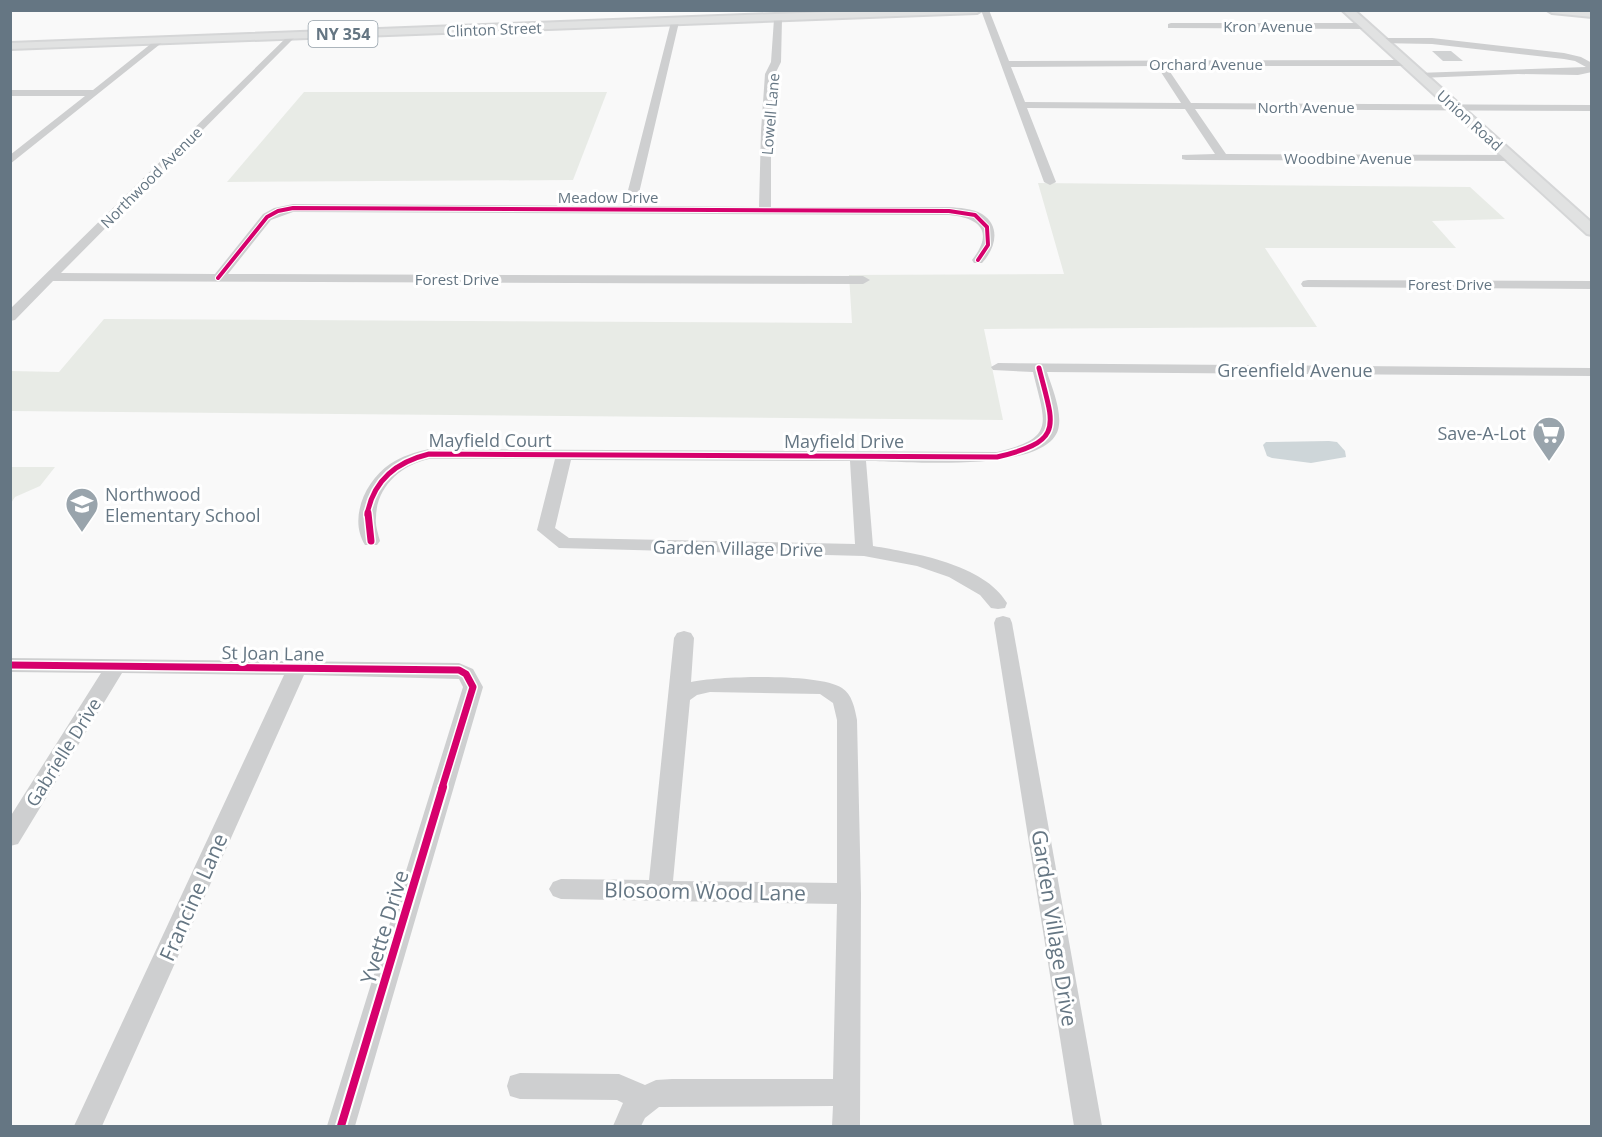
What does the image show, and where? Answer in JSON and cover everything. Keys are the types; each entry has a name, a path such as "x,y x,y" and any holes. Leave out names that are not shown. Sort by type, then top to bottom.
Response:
{"main road":[{"name":"Clinton Street","path":"10,46 977,10"},
{"name":"Union Road","path":"1347,10 1592,231"},
{"path":"1552,10 1592,15"}],"street":[{"path":"985,10 1050,182"},
{"name":"Lowell Lane","path":"765,210 766,131 770,74 776,62 778,19"},
{"path":"629,209 675,22"},
{"name":"Kron Avenue","path":"1171,26 1365,26"},
{"name":"Northwood Avenue","path":"10,317 291,36"},
{"path":"10,161 160,41"},
{"path":"1381,41 1432,41 1564,56 1578,59 1592,67"},
{"name":"Orchard Avenue","path":"1005,64 1407,63"},
{"path":"1160,64 1222,157"},
{"path":"1420,75 1470,74 1509,70 1580,71 1592,67"},
{"path":"10,93 95,93"},
{"name":"North Avenue","path":"1020,105 1592,108"},
{"name":"Woodbine Avenue","path":"1186,157 1511,158"},
{"name":"Meadow Drive","path":"218,278 267,217 285,209 964,212 978,217 986,225 990,238 987,252 978,260"},
{"name":"Forest Drive","path":"51,277 863,280"},
{"name":"Forest Drive","path":"1308,284 1592,285"},
{"name":"Greenfield Avenue","path":"998,367 1592,372"},
{"name":"Mayfield Drive","path":"564,455 997,457 1019,453 1048,438 1051,428 1039,368"},
{"name":"Mayfield Court","path":"371,541 367,517 378,486 383,476 405,460 429,454 564,455"},
{"name":"Garden Village Drive","path":"564,455 546,531 565,544 864,550 903,556 978,583 989,591 1001,613 1088,1126"},
{"path":"858,456 864,550"},
{"path":"660,890 684,638"},
{"name":"St Joan Lane","path":"10,665 459,670 466,674 473,687 458,737"},
{"name":"Gabrielle Drive","path":"10,837 116,666"},
{"name":"Francine Lane","path":"88,1126 297,668"},
{"path":"680,697 691,689 710,685 820,687 835,691 844,702 847,720 849,894 846,1126"},
{"name":"Yvette Drive","path":"341,1126 458,737"},
{"name":"Blosoom Wood Lane","path":"561,889 849,894"},
{"path":"520,1086 619,1087 645,1100"},
{"path":"627,1126 635,1108 656,1094 845,1092"}],"shaded area":[{"path":"304,92 607,92 573,180 227,182"},
{"path":"1038,183 1470,187 1505,219 1432,221 1456,248 1265,248 1317,327 984,329 1003,420 11,411 11,371 59,372 104,319 852,323 849,275 1064,274"},
{"path":"1266,442 1337,442 1345,451 1346,457 1311,463 1272,458 1267,456 1263,445"},
{"path":"11,467 55,467 40,486 15,497 11,503"}],"building":[{"path":"1432,51 1451,51 1463,61 1443,61"}],"cycle path":[{"path":"218,278 267,217 278,211 293,208 964,212 978,217 989,233 986,250 978,260"},
{"path":"371,541 367,517 369,504 379,483 387,474 406,461 429,454 997,457 1020,452 1046,438 1050,429 1051,418 1039,368"},
{"path":"10,665 459,670 466,674 473,687 341,1126"}],"place":[{"name":"Save-A-Lot","path":"1549,462"},
{"name":"Northwood Elementary School","path":"82,533"}]}
